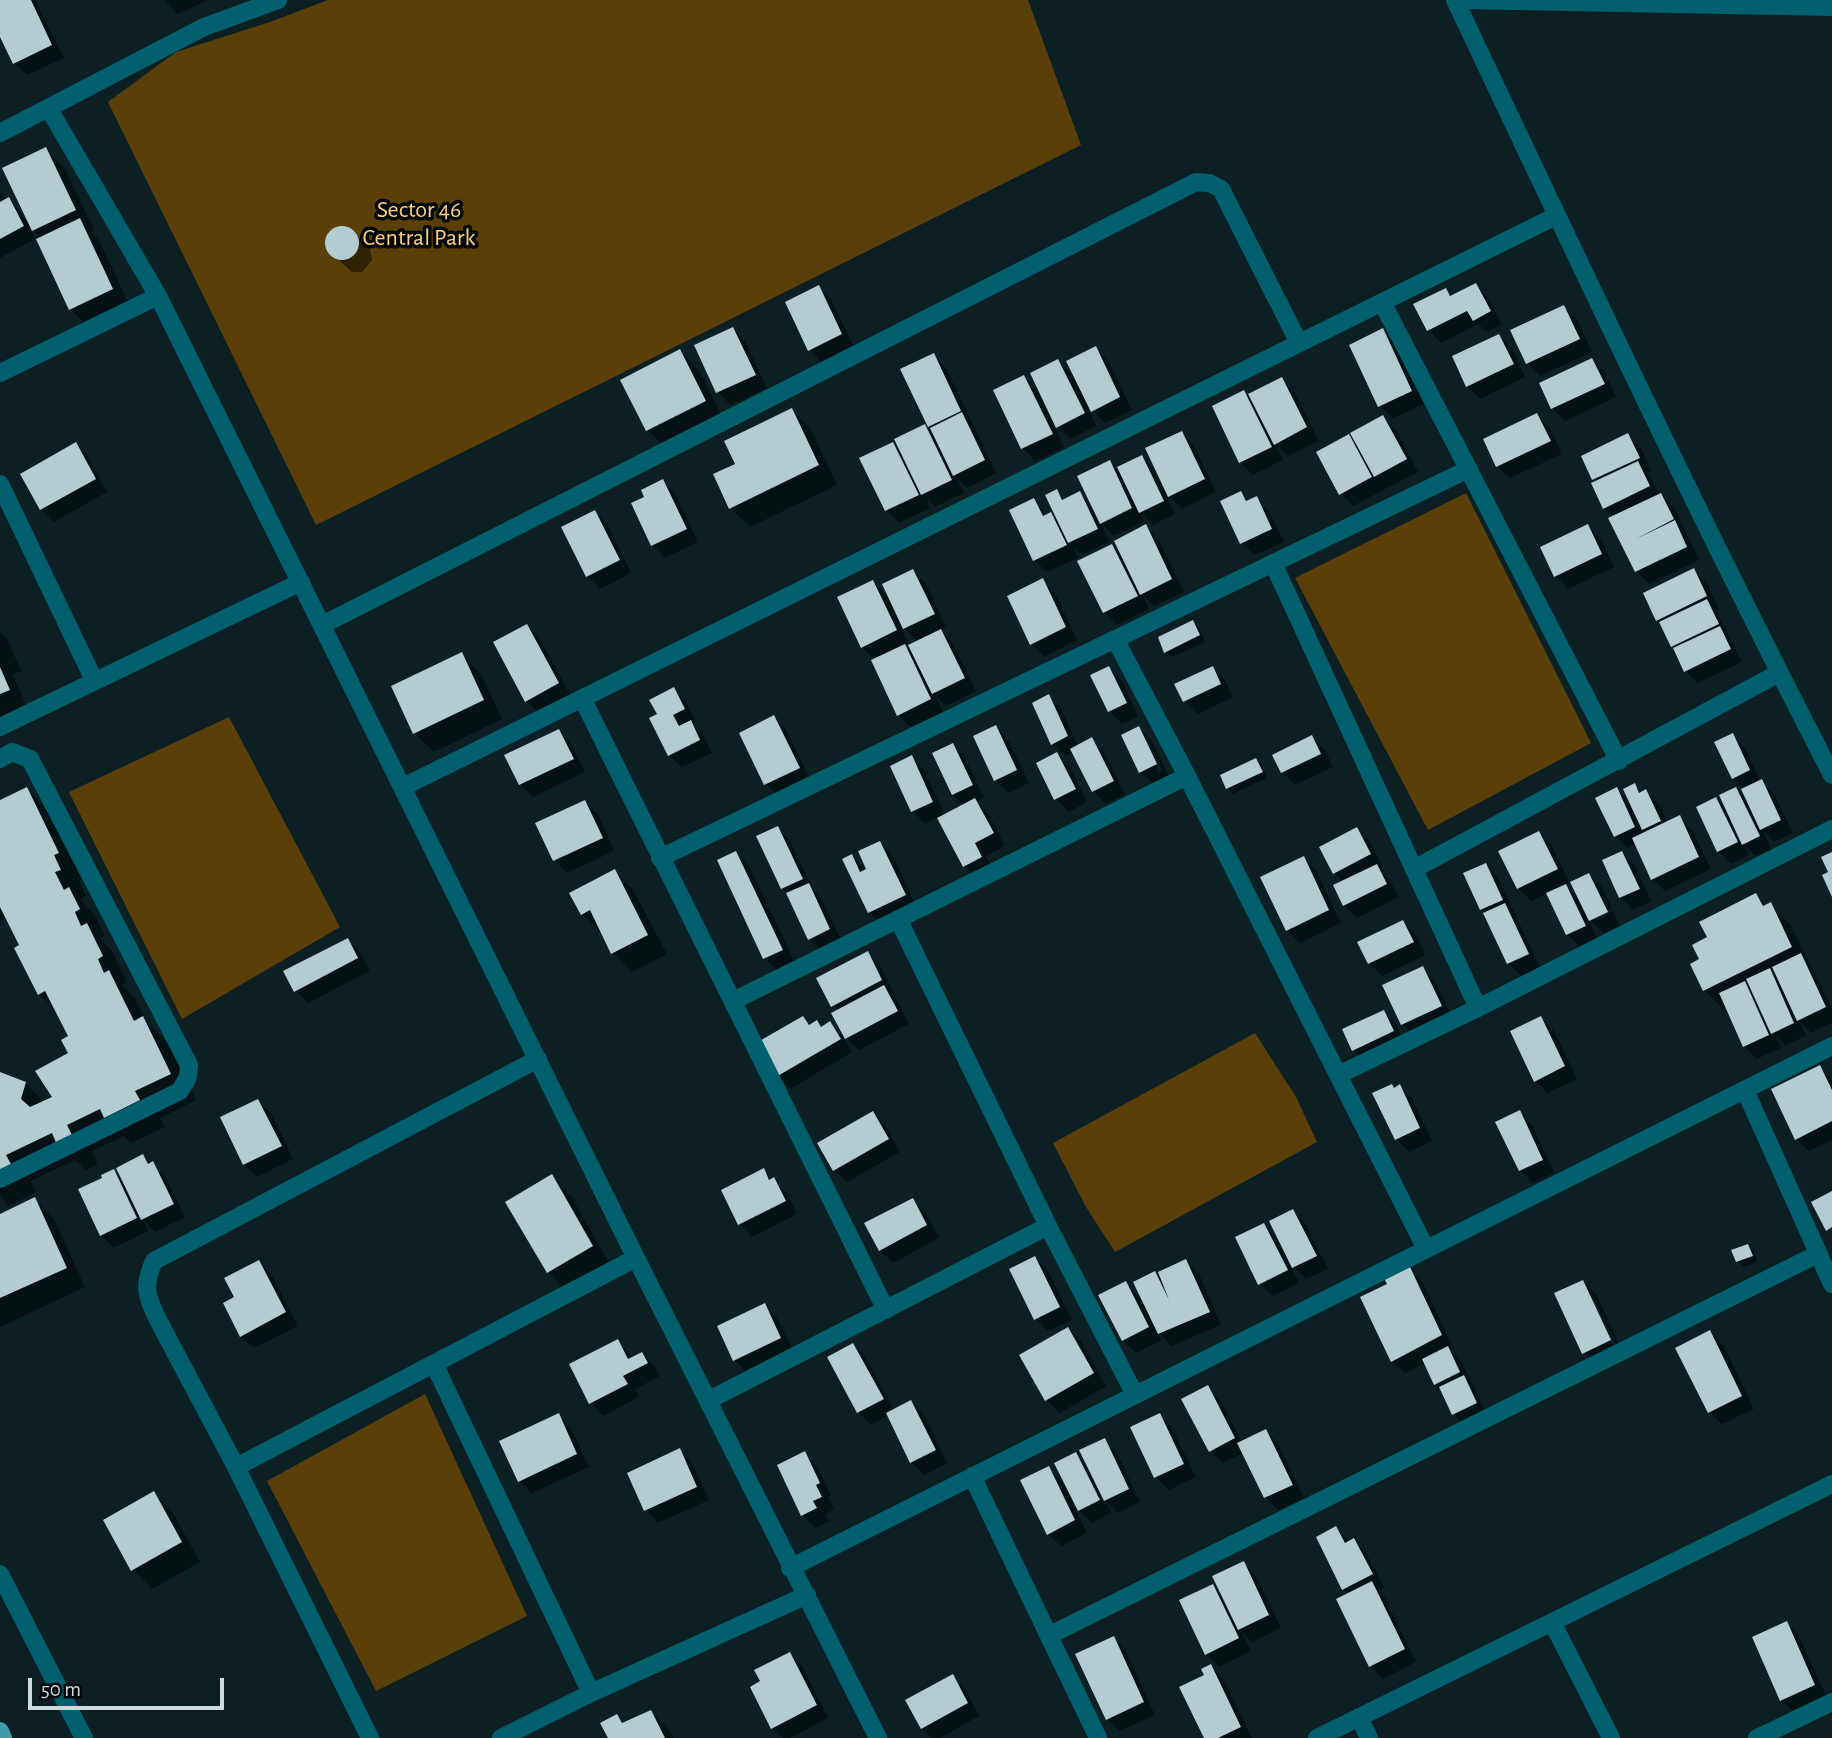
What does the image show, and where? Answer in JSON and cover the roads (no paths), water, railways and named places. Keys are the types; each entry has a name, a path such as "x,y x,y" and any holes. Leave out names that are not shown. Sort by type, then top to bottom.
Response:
{"main road":[{"path":"0,1731 3,1738"}],"street":[{"path":"0,133 204,27 278,0"},
{"path":"1455,0 1556,216 1779,673 1832,775"},
{"path":"1463,0 1832,7"},
{"path":"49,109 158,296 790,1567 807,1595 878,1738"},
{"path":"322,625 1196,183 1209,183 1221,190 1299,343"},
{"path":"402,787 1556,216"},
{"path":"0,373 158,296"},
{"path":"1382,302 1619,761"},
{"path":"660,858 1469,469"},
{"path":"0,484 94,680"},
{"path":"1273,563 1478,1008"},
{"path":"0,727 301,582"},
{"path":"1115,639 1426,1250"},
{"path":"1414,869 1779,673"},
{"path":"582,698 886,1310"},
{"path":"0,759 12,752 30,760 189,1065 188,1077 180,1091 0,1179"},
{"path":"733,1001 1187,776"},
{"path":"1338,1075 1478,1008 1832,829"},
{"path":"898,919 1048,1226 1135,1395"},
{"path":"790,1567 1832,1046"},
{"path":"370,1738 236,1467 148,1297 147,1278 153,1261 538,1059"},
{"path":"1745,1090 1832,1284"},
{"path":"709,1400 1048,1226"},
{"path":"1050,1635 1818,1254"},
{"path":"236,1467 636,1258"},
{"path":"434,1364 591,1693"},
{"path":"972,1476 1098,1738"},
{"path":"1317,1738 1832,1484"},
{"path":"0,1574 83,1738"},
{"path":"501,1738 591,1693 807,1595"},
{"path":"1552,1622 1611,1738"},
{"path":"1756,1738 1832,1702"},
{"path":"1359,1717 1369,1738"}],"park label":[{"name":"Sector 46 Central Park","path":"419,224"}]}
